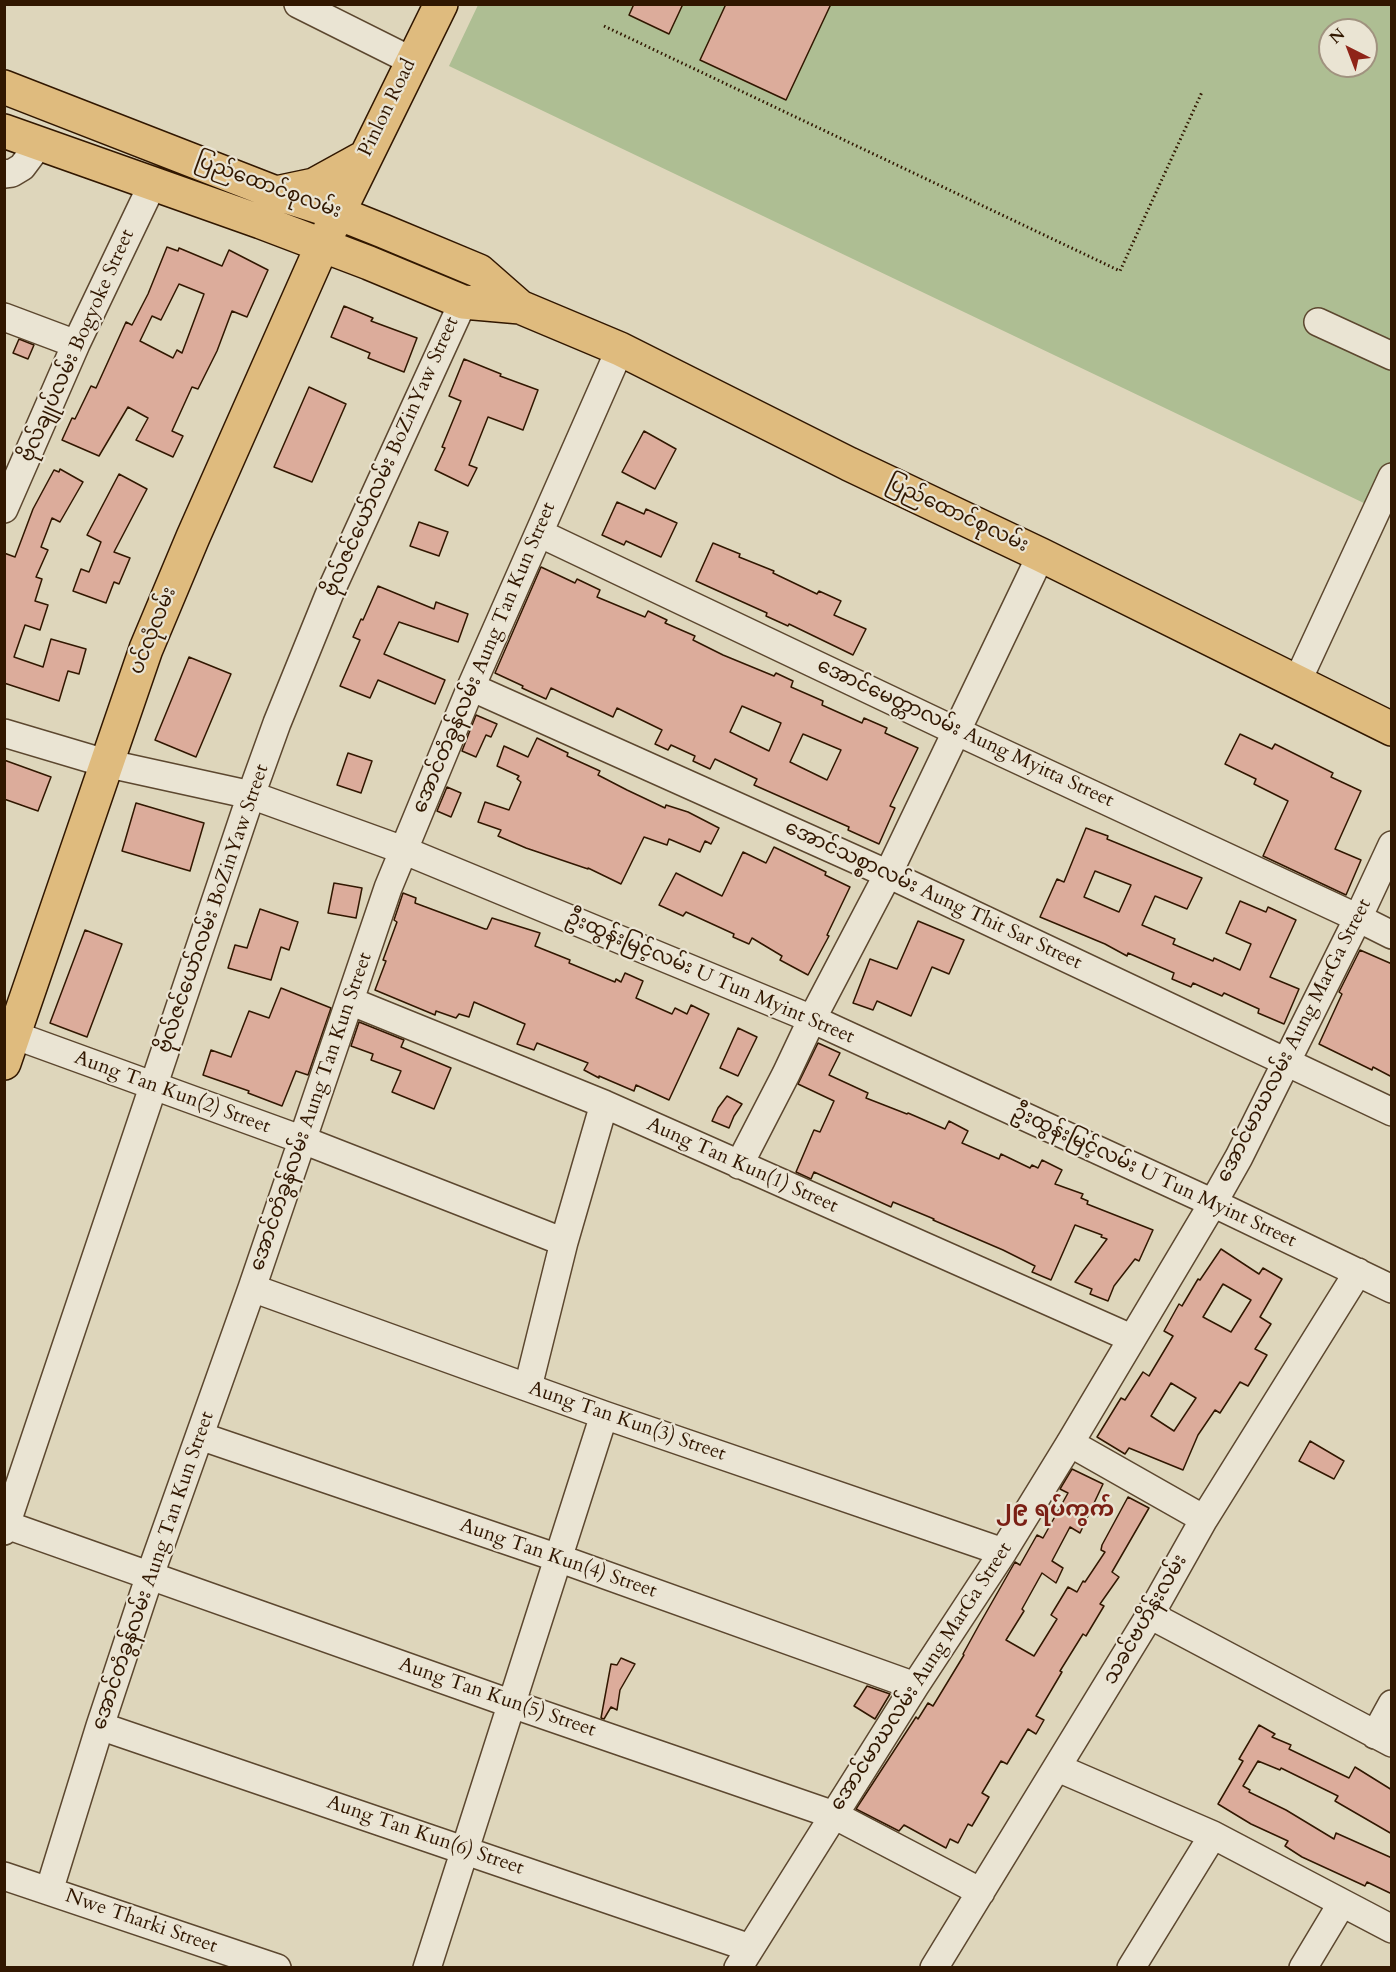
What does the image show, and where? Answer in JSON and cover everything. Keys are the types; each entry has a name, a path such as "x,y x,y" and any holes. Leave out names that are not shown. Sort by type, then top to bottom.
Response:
{"main road":[{"name":"Pinlon Road","path":"338,213 363,158 441,4"},
{"name":"ပြည်ထောင်စုလမ်း","path":"4,87 276,193 338,213 479,271 520,307 620,350 1392,729"},
{"name":"ပြည်ထောင်စုလမ်း","path":"4,131 261,222 463,302 520,307"},
{"path":"276,193 314,185 363,158 364,182 383,231"},
{"name":"ပင်လုံလမ်း","path":"9,1049 105,763 146,649 193,537 338,213"},
{"path":"261,222 283,247 290,260 298,301 335,272 369,263"}],"street":[{"path":"298,4 412,61"},
{"path":"4,174 12,173 22,167 40,143"},
{"name":"ဗိုလ်ချုပ်လမ်း Bogyoke Street","path":"4,509 75,344 153,183"},
{"name":"ဗိုလ်ဇင်ယော်လမ်း BoZinYaw Street","path":"5,1527 277,723 329,595 463,302"},
{"path":"4,317 75,344"},
{"path":"1318,322 1392,356"},
{"name":"အောင်တံခွန်လမ်း Aung Tan Kun Street","path":"50,1891 100,1726 150,1575 252,1288 388,888 471,687 620,350"},
{"path":"1297,682 1392,477"},
{"name":"အောင်မေတ္တာလမ်း Aung Myitta Street","path":"538,533 1392,935"},
{"path":"739,1165 888,874 1041,555"},
{"name":"အောင်သစ္စာလမ်း Aung Thit Sar Street","path":"471,687 888,874 1392,1112"},
{"name":"ဦးထွန်းမြင့်လမ်း U Tun Myint Street","path":"4,734 105,763 251,795 403,850 812,1019 1212,1203 1392,1289"},
{"name":"အောင်မာဃလမ်း Aung MarGa Street","path":"744,1958 915,1686 1003,1552 1239,1157 1392,845"},
{"name":"Aung Tan Kun(1) Street","path":"350,1001 604,1104 1131,1338"},
{"name":"Aung Tan Kun(2) Street","path":"9,1049 154,1087 303,1140 564,1242"},
{"path":"528,1387 564,1242 604,1104"},
{"name":"သခင်ဗဟိန်းလမ်း","path":"934,1968 1058,1768 1150,1615 1204,1519 1358,1272"},
{"name":"Aung Tan Kun(3) Street","path":"252,1288 604,1415 1003,1552"},
{"path":"427,1968 604,1415"},
{"name":"Aung Tan Kun(4) Street","path":"200,1436 558,1558 915,1686"},
{"path":"1070,1443 1204,1519"},
{"name":"Aung Tan Kun(5) Street","path":"5,1527 150,1575 512,1704 834,1815 981,1892"},
{"path":"1150,1615 1384,1739 1392,1704"},
{"name":"Aung Tan Kun(6) Street","path":"100,1726 466,1850 744,1958"},
{"path":"1058,1768 1213,1835 1392,1929"},
{"path":"1131,1968 1213,1835"},
{"name":"Nwe Tharki Street","path":"4,1876 277,1968"},
{"path":"1303,1968 1342,1903"}],"path":[{"path":"604,26 1120,271 1202,92"}],"green space":[{"path":"478,5 1391,5 1391,516 449,66"}],"building":[{"path":"634,4 683,4 669,34 629,15"},
{"path":"726,4 831,4 786,100 700,60"},
{"path":"167,247 178,251 179,248 222,266 229,250 268,270 247,317 232,311 217,351 198,389 192,387 172,431 183,436 173,457 136,440 148,418 128,407 99,456 62,440 91,386 96,388 126,322 132,325 148,294","holes":["179,284 204,294 182,353 177,350 173,358 140,341 152,316 161,320"]},
{"path":"344,306 373,318 371,321 417,338 404,372 368,358 370,353 331,337"},
{"path":"19,339 34,345 28,359 13,353"},
{"path":"464,359 538,390 523,430 488,417 469,465 477,468 468,486 435,470 461,401 449,396"},
{"path":"309,387 346,404 312,482 274,467"},
{"path":"644,431 676,449 655,489 622,472"},
{"path":"60,469 83,482 60,522 52,518 41,547 48,550 36,577 42,579 35,601 48,605 40,630 25,625 14,657 43,667 51,639 86,649 79,674 68,671 59,701 4,683 4,553 15,557 33,509 54,470 59,472"},
{"path":"119,474 147,489 114,552 130,558 119,584 114,582 106,603 73,591 81,569 89,572 101,542 87,535"},
{"path":"617,502 644,514 646,509 677,523 661,557 626,541 624,545 602,535"},
{"path":"419,522 448,532 439,556 410,546"},
{"path":"713,543 740,554 739,557 774,571 773,573 817,594 819,591 841,601 834,615 866,629 853,655 789,624 788,626 766,616 767,613 696,581"},
{"path":"541,567 575,583 577,579 600,590 597,597 645,617 648,611 667,620 665,623 695,636 693,640 774,676 776,673 793,681 791,687 823,701 822,705 862,723 864,718 887,728 885,733 918,748 890,806 895,808 879,844 848,830 849,827 754,785 757,779 715,759 710,769 693,761 695,756 671,745 668,750 655,744 662,730 617,708 613,717 551,688 546,699 495,673","holes":["742,706 781,723 769,751 730,732","803,734 841,750 827,780 790,762"]},
{"path":"378,586 434,609 436,602 468,614 458,642 399,622 384,654 445,680 435,704 378,680 370,698 340,686 360,640 353,637"},
{"path":"189,657 231,674 196,757 155,740"},
{"path":"476,715 497,724 491,737 486,735 476,757 462,751"},
{"path":"1240,734 1272,749 1275,744 1333,773 1331,777 1361,791 1335,849 1361,860 1346,895 1263,856 1288,801 1254,784 1256,779 1225,764"},
{"path":"537,738 568,753 567,756 600,771 598,775 627,790 665,808 666,805 688,812 719,828 711,844 705,841 700,852 669,839 667,845 644,837 621,884 588,868 526,848 498,836 501,830 478,822 485,802 509,810 521,782 517,779 519,776 497,766 504,746 528,757"},
{"path":"348,753 372,761 361,793 337,785"},
{"path":"4,760 51,777 38,811 4,799"},
{"path":"447,787 461,793 451,817 437,811"},
{"path":"136,803 204,823 190,871 122,851"},
{"path":"1086,828 1202,878 1187,909 1155,896 1142,925 1175,939 1173,944 1240,970 1251,944 1226,933 1240,901 1266,912 1268,907 1296,920 1270,977 1299,989 1284,1024 1258,1013 1259,1009 1224,993 1222,996 1193,983 1191,987 1172,979 1174,973 1128,953 1127,956 1105,944 1040,917 1057,879 1064,882","holes":["1095,871 1131,885 1119,912 1084,897"]},
{"path":"774,847 826,872 825,875 850,887 827,935 829,936 808,975 780,960 782,956 752,938 749,944 733,937 734,934 686,912 683,916 659,905 676,873 722,896 743,852 766,863"},
{"path":"334,883 362,888 356,918 328,913"},
{"path":"403,893 416,898 415,903 485,929 492,918 540,933 535,946 615,982 616,979 621,982 625,973 643,981 636,998 672,1014 675,1008 687,1014 691,1005 709,1014 669,1100 636,1085 634,1091 599,1076 599,1078 584,1070 588,1063 537,1043 534,1050 517,1044 525,1024 474,1002 469,1017 459,1014 456,1018 436,1011 435,1015 375,990 386,961 383,960 397,922 394,920"},
{"path":"260,909 298,922 289,950 281,947 271,980 228,968 235,945 247,948"},
{"path":"918,921 964,940 949,974 932,967 911,1016 877,1001 873,1010 853,1003 870,959 897,969"},
{"path":"85,930 122,944 87,1037 50,1023"},
{"path":"1360,950 1392,964 1392,1077 1373,1067 1372,1070 1319,1044 1342,994 1339,992"},
{"path":"281,988 331,1008 308,1075 296,1071 282,1106 248,1093 249,1091 203,1075 211,1050 231,1057 249,1011 269,1018"},
{"path":"359,1022 404,1040 401,1047 451,1068 434,1109 392,1092 401,1071 371,1060 373,1054 351,1046"},
{"path":"738,1028 757,1037 738,1076 720,1068"},
{"path":"818,1043 840,1053 829,1075 868,1093 866,1098 945,1129 949,1121 968,1131 962,1143 999,1159 1001,1154 1030,1168 1032,1165 1038,1168 1042,1160 1062,1170 1055,1184 1083,1194 1081,1198 1088,1201 1087,1204 1153,1230 1139,1261 1135,1259 1114,1286 1108,1301 1090,1294 1092,1289 1075,1282 1107,1239 1101,1237 1102,1235 1075,1225 1051,1280 1032,1272 1035,1266 934,1219 893,1202 891,1207 814,1172 811,1179 796,1172 814,1130 820,1132 834,1101 798,1084"},
{"path":"727,1096 742,1104 729,1128 712,1121"},
{"path":"1221,1249 1259,1274 1263,1268 1282,1279 1260,1317 1271,1324 1255,1349 1267,1355 1248,1386 1240,1382 1220,1413 1215,1410 1198,1435 1183,1470 1129,1448 1125,1454 1097,1437 1121,1398 1125,1400 1143,1372 1149,1376 1173,1336 1164,1331 1179,1304 1182,1306 1198,1279 1200,1280","holes":["1223,1284 1251,1300 1231,1332 1203,1317","1171,1383 1196,1398 1174,1431 1151,1416"]},
{"path":"1310,1441 1344,1461 1334,1479 1299,1461"},
{"path":"1072,1469 1103,1484 1080,1533 1070,1527 1052,1561 1063,1568 1056,1583 1042,1573 1022,1609 1024,1611 1006,1640 1034,1656 1057,1619 1051,1615 1068,1587 1077,1592 1105,1552 1101,1550 1102,1545 1128,1497 1149,1508 1112,1572 1119,1577 1100,1604 1104,1606 1086,1636 1083,1634 1060,1671 1062,1672 1036,1716 1044,1720 1036,1734 1028,1729 1007,1764 1001,1761 982,1793 989,1797 972,1826 968,1824 958,1843 950,1839 946,1848 904,1825 899,1831 856,1809 916,1717 918,1719 928,1703 933,1706 1015,1562 1020,1565 1037,1535 1043,1538 1068,1493 1060,1489"},
{"path":"621,1658 635,1664 620,1690 617,1710 611,1707 604,1719 601,1718 611,1664 617,1665"},
{"path":"867,1686 890,1694 875,1719 854,1706"},
{"path":"1259,1725 1275,1734 1272,1737 1291,1745 1289,1749 1349,1778 1355,1767 1392,1790 1392,1834 1335,1801 1338,1796 1281,1768 1280,1770 1258,1761 1243,1786 1250,1790 1249,1792 1286,1810 1334,1839 1336,1833 1392,1858 1392,1894 1367,1882 1365,1886 1302,1857 1285,1846 1288,1841 1251,1824 1218,1804 1243,1761 1239,1759"}],"district":[{"name":"၂၉ ရပ်ကွက်","path":"1055,1511"}]}
